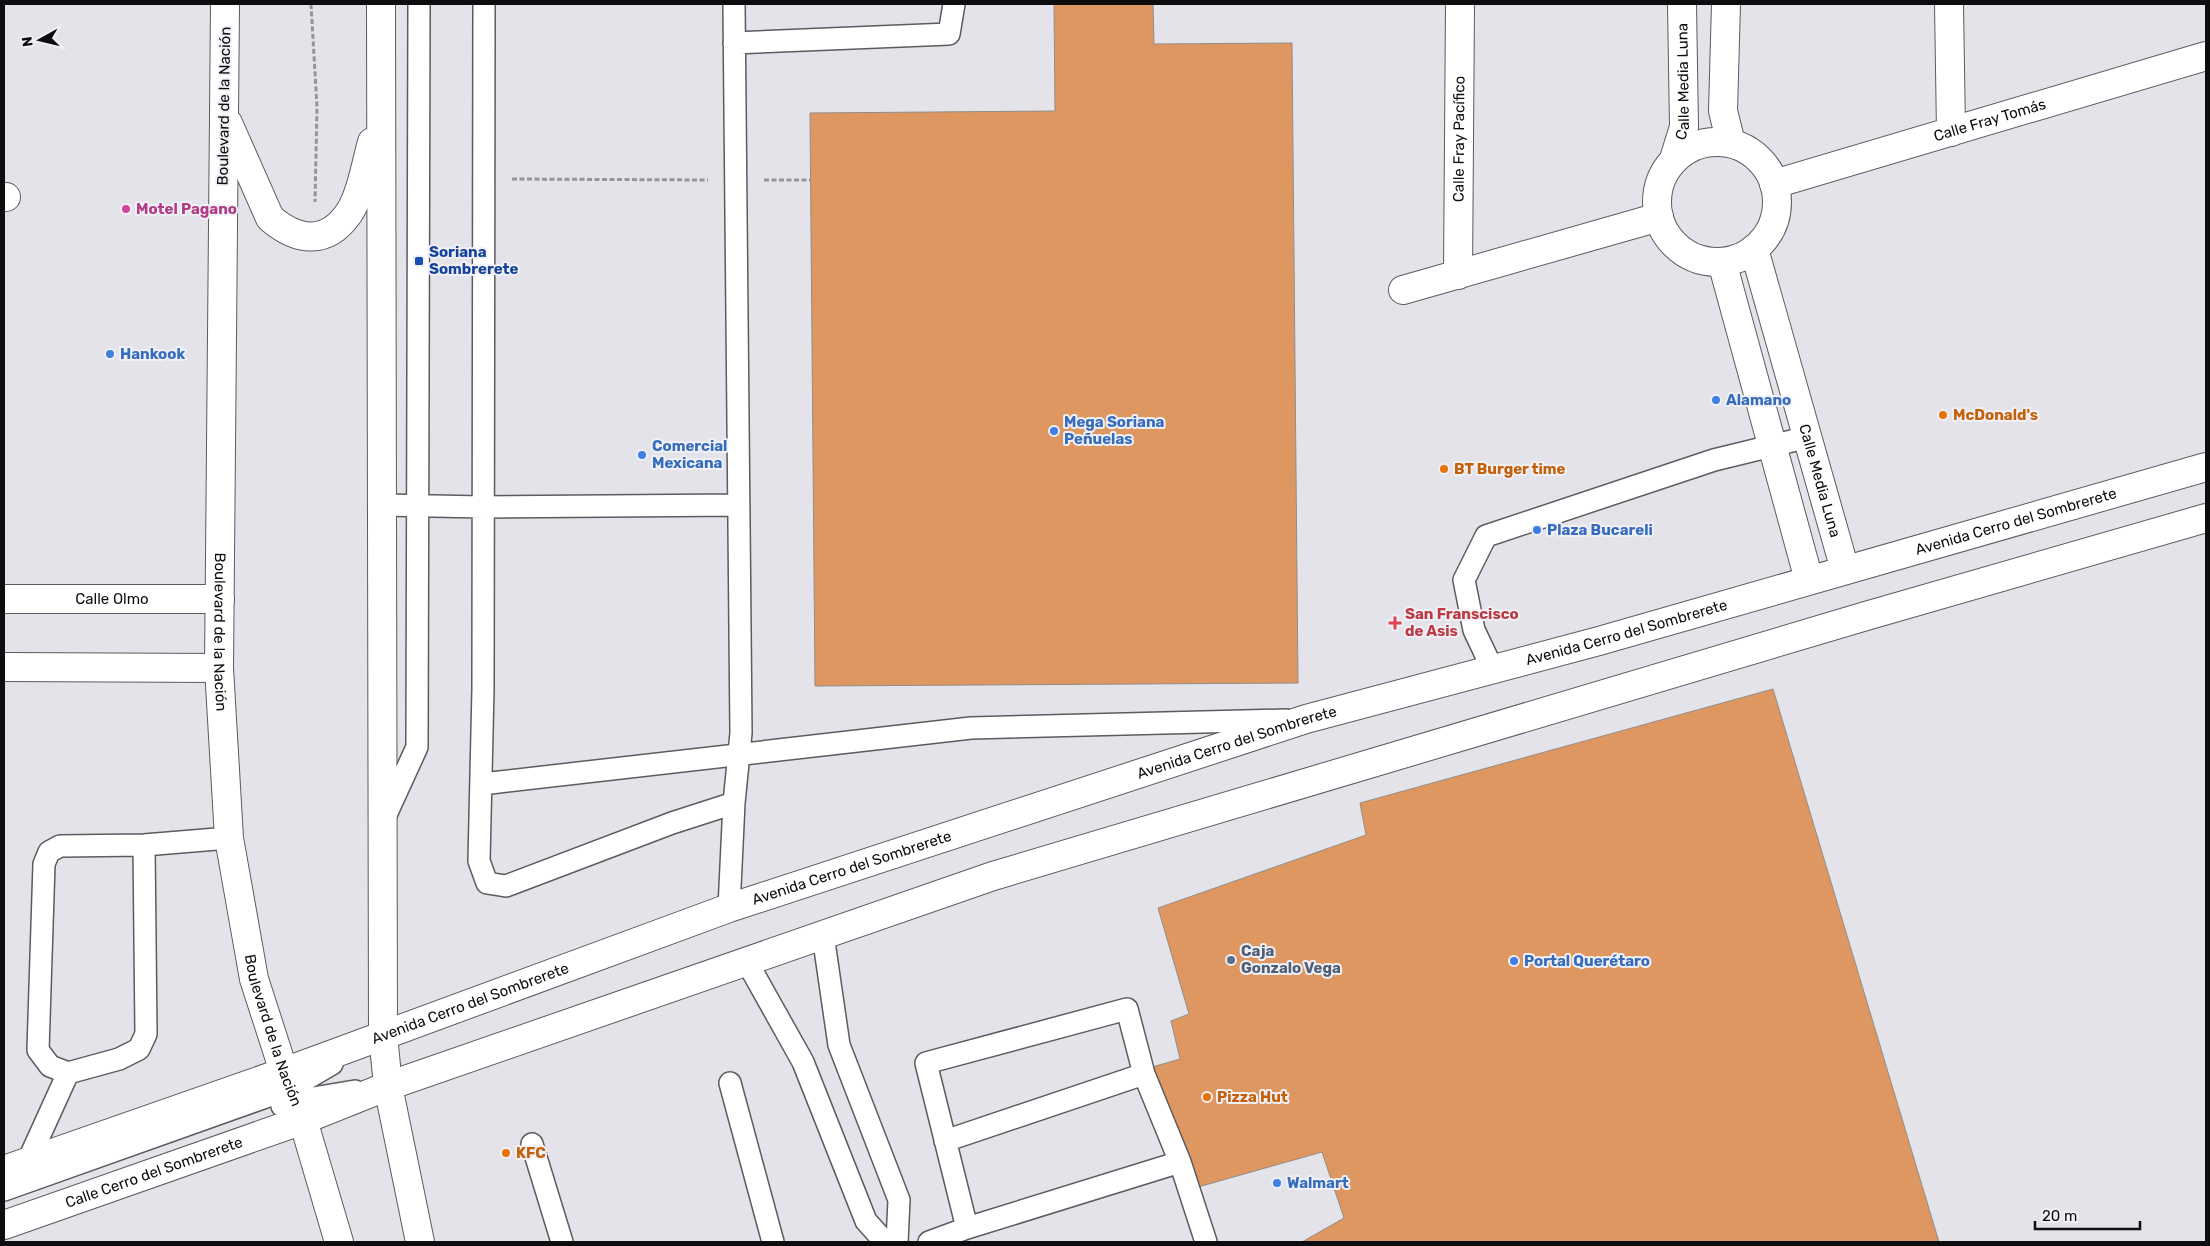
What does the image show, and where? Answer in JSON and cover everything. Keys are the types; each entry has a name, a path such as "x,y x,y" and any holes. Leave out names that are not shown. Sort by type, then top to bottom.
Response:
{"main road":[{"name":"Boulevard de la Nación","path":"225,4 219,668 229,838 254,979 339,1242"},
{"path":"381,4 383,1035 388,1086 420,1242"},
{"name":"Calle Fray Pacífico","path":"1458,275 1460,4"},
{"name":"Calle Media Luna","path":"1674,159 1684,127 1682,4"},
{"path":"1726,4 1723,111 1731,143"},
{"path":"1949,4 1951,132"},
{"name":"Calle Fray Tomás","path":"1774,184 2206,56"},
{"path":"223,113 270,218 281,228 299,236 314,237 332,233 350,212 380,112"},
{"path":"1712,141 1731,143 1750,151 1765,166 1774,184 1776,214 1768,233 1754,249 1736,259 1722,262 1701,260 1683,252 1668,236 1658,217 1657,197 1662,176 1674,159 1691,147 1712,141"},
{"path":"1403,290 1658,217"},
{"name":"Calle Media Luna","path":"1754,249 1845,570"},
{"path":"1722,262 1809,580"},
{"name":"Avenida Cerro del Sombrerete","path":"293,1095 383,1035 729,908 1306,719 1493,670 2206,466"},
{"path":"16,1165 293,1095 388,1086 1003,873 1866,616 2206,518"},
{"name":"Calle Olmo","path":"4,599 220,599"},
{"path":"4,667 219,668"},
{"name":"Calle Cerro del Sombrerete","path":"4,1225 293,1095"}],"lane":[{"path":"383,822 417,747 419,4"},
{"path":"484,4 482,784 479,862 487,883 506,886 672,823 734,803"},
{"path":"729,908 734,803 741,733 734,4"},
{"path":"734,43 948,34 954,4"},
{"path":"1493,670 1474,630 1464,580 1486,536 1714,460 1808,437"},
{"path":"383,505 417,507 738,505"},
{"path":"482,784 970,728 1306,719"},
{"path":"144,845 146,1034 139,1049 119,1059 68,1073 50,1066 38,1050 44,864 49,852 60,846 144,845 229,838"},
{"path":"823,935 839,1045 899,1200 897,1242"},
{"path":"747,962 803,1062 866,1222 885,1242"},
{"path":"966,1228 926,1063 1126,1009 1144,1074 1180,1162 1204,1242"},
{"path":"16,1165 68,1073"},
{"path":"945,1141 1144,1074"},
{"path":"730,1083 773,1242"},
{"path":"4,1190 293,1095"},
{"path":"4,1205 293,1095"},
{"path":"532,1144 562,1242"},
{"path":"929,1242 966,1228 1180,1162"}],"path":[{"path":"311,4 317,107 314,237"},
{"path":"484,179 811,180"}],"building":[{"name":"Mega Soriana Peñuelas","path":"1054,4 1153,4 1154,44 1292,43 1298,683 815,686 810,113 1055,111"},
{"name":"Portal Querétaro","path":"1773,689 1939,1242 1302,1242 1344,1218 1322,1152 1184,1191 1149,1068 1180,1059 1171,1021 1189,1014 1158,908 1366,835 1360,803"}],"place":[{"name":"Motel Pagano","path":"126,209"},
{"name":"Soriana Sombrerete","path":"419,261"},
{"name":"Hankook","path":"110,354"},
{"name":"Alamano","path":"1716,400"},
{"name":"McDonald's","path":"1943,415"},
{"name":"Mega Soriana Peñuelas","path":"1054,431"},
{"name":"Comercial Mexicana","path":"642,455"},
{"name":"BT Burger time","path":"1444,469"},
{"name":"Plaza Bucareli","path":"1537,530"},
{"name":"San Franscisco de Asis","path":"1395,623"},
{"name":"Caja Gonzalo Vega","path":"1231,960"},
{"name":"Portal Querétaro","path":"1514,961"},
{"name":"Pizza Hut","path":"1207,1097"},
{"name":"KFC","path":"506,1153"},
{"name":"Walmart","path":"1277,1183"}]}
